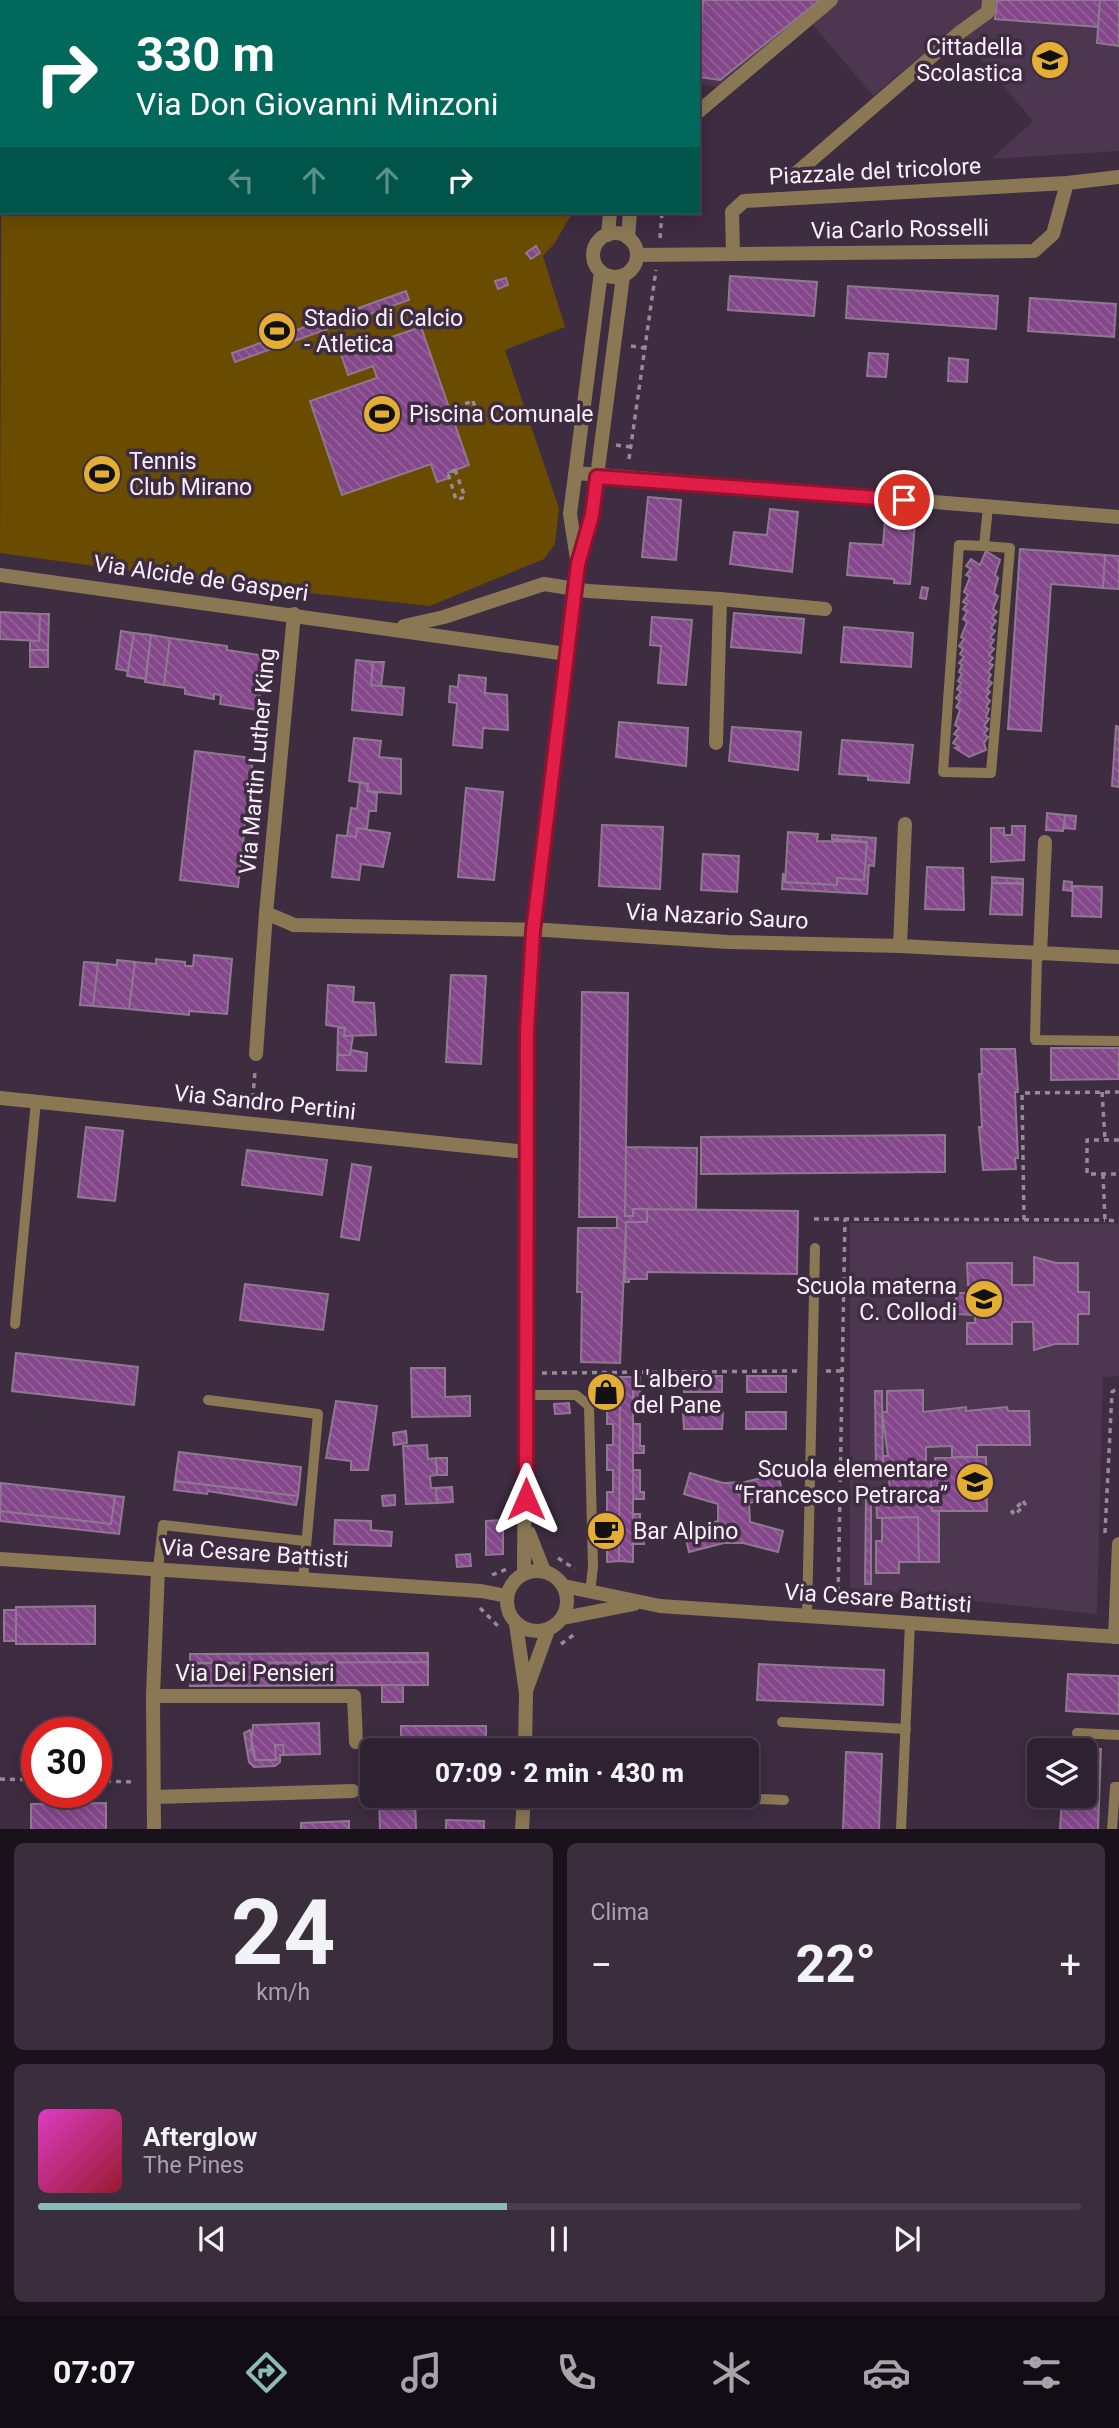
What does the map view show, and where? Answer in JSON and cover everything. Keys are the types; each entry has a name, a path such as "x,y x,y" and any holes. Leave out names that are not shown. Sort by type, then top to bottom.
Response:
{"street":[{"path":"700,110 831,0"},
{"path":"794,175 959,33 988,12 989,0"},
{"path":"1067,183 1119,177"},
{"name":"Piazzale del tricolore","path":"733,254 732,212 744,201 1067,183"},
{"name":"Via Carlo Rosselli","path":"637,256 1034,251 1053,234 1067,183"},
{"path":"608,235 610,214"},
{"path":"524,1573 532,1395 526,1152 527,1031 533,931 578,564 592,515 623,276 635,264 637,256 628,238 630,214"},
{"path":"623,276 608,276 601,272 596,267 594,252 596,244 608,235 628,238"},
{"path":"578,564 570,514 601,272"},
{"path":"576,473 597,477 1119,517"},
{"name":"Via Alcide de Gasperi","path":"0,575 396,628 567,654"},
{"name":"Via Alcide de Gasperi","path":"396,628 444,617 544,584 825,609"},
{"path":"716,743 720,599"},
{"name":"Via Martin Luther King","path":"256,1055 266,913 294,614"},
{"path":"900,946 905,824"},
{"path":"1038,954 1045,842"},
{"path":"266,913 294,925 533,931"},
{"name":"Via Nazario Sauro","path":"533,931 728,942 900,946 1119,957"},
{"name":"Via Sandro Pertini","path":"0,1098 526,1152"},
{"path":"525,1738 526,1693 516,1624 507,1606 507,1596 516,1579 524,1573 544,1571 526,1525"},
{"name":"Via Cesare Battisti","path":"544,1571 553,1575 564,1586 638,1603 1117,1637 1119,1544"},
{"name":"Via Cesare Battisti","path":"0,1559 481,1591 507,1596"},
{"name":"Via Dei Pensieri","path":"154,1829 153,1696 158,1568"},
{"path":"563,1618 568,1600 564,1586"},
{"name":"Via Cesare Battisti","path":"548,1630 563,1618 638,1603"},
{"path":"516,1624 533,1631 548,1630 526,1693"},
{"name":"Via Dei Pensieri","path":"153,1696 354,1696 356,1742"},
{"path":"154,1790 353,1791"},
{"path":"523,1829 524,1808"}],"lane":[{"path":"984,546 988,507"},
{"path":"958,545 984,546 1010,548 991,773 943,772 958,545"},
{"path":"1038,954 1035,1040 1119,1041"},
{"path":"15,1324 36,1101"},
{"path":"807,1616 815,1248"},
{"path":"532,1395 576,1395 589,1406 593,1567 590,1593"},
{"path":"208,1400 318,1414 303,1580"},
{"path":"158,1568 163,1525 305,1541"},
{"path":"901,1829 910,1623"},
{"path":"782,1722 906,1729"},
{"path":"1077,1733 1119,1735"},
{"path":"1112,1829 1115,1787 1119,1787"},
{"path":"759,1799 784,1800"}],"path":[{"path":"631,447 662,214"},
{"path":"472,401 476,410 452,418 450,409 472,401"},
{"path":"455,470 465,497 456,500 448,473 455,470"},
{"path":"251,1124 256,1055"},
{"path":"1102,1092 1105,1140"},
{"path":"1024,1220 1022,1093 1119,1092"},
{"path":"1119,1140 1087,1140 1087,1174 1119,1174"},
{"path":"1103,1174 1105,1220"},
{"path":"814,1219 1119,1221"},
{"path":"838,1603 845,1219"},
{"path":"532,1395 540,1373 540,1360"},
{"path":"540,1373 841,1371"},
{"path":"1105,1539 1112,1392 1119,1387"},
{"path":"551,1553 573,1569 593,1567"},
{"path":"501,1631 495,1619 480,1610 481,1576 501,1573 508,1569 510,1562"},
{"path":"558,1646 580,1629"},
{"path":"0,1779 21,1780"},
{"path":"112,1783 154,1790"}],"shaded area":[{"name":"Cittadella Scolastica","path":"701,0 1119,0 1119,151 991,159 1033,121 954,28 873,96 804,14 718,87 700,83"},
{"name":"Stadio di Calcio - Atletica","path":"1,214 572,214 554,244 543,256 565,327 505,350 559,508 555,544 544,559 430,606 218,583 0,553"},
{"path":"850,1223 1119,1224 1119,1376 1103,1377 1097,1614 850,1588"}],"building":[{"path":"703,0 820,0 720,80 700,77"},
{"path":"997,0 1100,0 1098,27 995,19"},
{"path":"1100,0 1119,0 1119,46 1097,43"},
{"path":"536,246 540,253 531,259 526,253"},
{"path":"730,276 817,282 814,316 728,310"},
{"path":"506,278 508,285 498,289 495,281"},
{"path":"848,286 998,296 996,329 846,318"},
{"path":"406,291 409,300 235,362 232,353"},
{"path":"1030,298 1116,304 1114,337 1028,331"},
{"name":"Piscina Comunale","path":"421,327 469,465 448,473 449,478 437,482 431,464 342,495 310,401 377,378 373,366 348,375 341,354"},
{"path":"869,353 888,354 886,377 867,376"},
{"path":"949,358 968,360 967,382 948,381"},
{"path":"648,497 681,500 676,560 642,557"},
{"path":"770,509 798,512 792,572 730,564 734,532 767,535"},
{"path":"885,520 915,523 910,584 894,583 894,579 847,575 850,543 883,545"},
{"path":"1020,549 1105,555 1103,588 1051,584 1041,731 1008,729"},
{"path":"986,551 1000,560 995,575 998,578 994,593 998,596 993,609 997,612 992,618 996,621 991,628 995,631 990,638 994,640 990,646 994,649 989,655 993,658 989,663 993,665 988,672 991,675 988,680 992,683 987,689 990,692 986,697 990,701 986,707 989,709 986,717 989,719 984,726 988,729 984,734 988,737 984,743 986,750 969,757 955,748 959,747 953,743 958,736 954,734 959,728 955,725 960,710 956,707 960,701 956,698 961,692 957,689 962,674 959,672 962,665 959,663 964,657 960,654 963,649 959,646 964,639 961,637 967,622 963,619 967,612 963,609 967,604 963,602 968,595 964,592 970,577 966,575 971,569 966,566 971,559 980,565"},
{"path":"1105,555 1119,556 1119,589 1103,588"},
{"path":"922,587 928,588 926,599 920,598"},
{"path":"0,612 40,614 39,641 0,639"},
{"path":"734,613 804,619 801,653 731,647"},
{"path":"40,614 49,614 48,650 30,650 30,641 39,641"},
{"path":"652,617 692,620 686,685 658,683 661,646 650,645"},
{"path":"844,627 913,633 911,667 841,662"},
{"path":"121,631 134,633 128,671 116,669"},
{"path":"134,633 151,635 146,679 127,676"},
{"path":"151,635 170,638 164,685 145,682"},
{"path":"170,638 227,646 227,650 265,656 258,710 220,704 221,695 214,694 214,699 185,694 185,688 164,685"},
{"path":"30,650 48,650 48,667 30,667"},
{"path":"356,660 373,662 371,685 404,688 402,715 352,710"},
{"path":"373,662 384,662 381,686 371,685"},
{"path":"459,675 486,678 485,693 507,695 508,730 483,728 482,748 453,745 457,703 449,702 450,686 458,687"},
{"path":"619,722 688,728 686,766 616,757"},
{"path":"1116,726 1119,727 1119,787 1112,786"},
{"path":"732,727 801,732 798,770 729,761"},
{"path":"354,738 381,741 379,757 401,759 401,794 367,791 368,784 349,781"},
{"path":"842,740 913,745 909,783 868,780 868,776 839,774"},
{"path":"195,751 253,758 238,887 180,880"},
{"path":"360,782 368,784 367,791 377,793 376,811 369,811 367,829 357,828 356,837 347,836 351,808 357,809"},
{"path":"466,788 503,792 494,880 458,877"},
{"path":"1047,813 1065,815 1063,831 1046,830"},
{"path":"1065,815 1076,816 1075,829 1064,828"},
{"path":"602,825 663,827 660,889 599,886"},
{"path":"1012,826 1025,826 1024,860 991,862 991,828 1004,828 1004,835 1012,835"},
{"path":"357,828 390,833 383,867 361,864 359,880 332,877 337,835 356,837"},
{"path":"788,832 818,834 817,841 867,842 864,880 837,878 837,885 785,882"},
{"path":"832,835 876,838 874,866 869,865 867,894 782,889 783,873 785,882 837,885 837,878 864,880 867,842 832,839"},
{"path":"703,854 739,856 737,892 701,890"},
{"path":"927,867 963,868 964,910 925,909"},
{"path":"992,877 1023,879 1023,883 992,883"},
{"path":"1064,881 1072,882 1071,891 1063,890"},
{"path":"992,883 1023,884 1022,915 990,914"},
{"path":"1073,886 1102,887 1101,917 1072,916"},
{"path":"194,955 232,959 227,1014 189,1011 189,1015 129,1009 135,962 156,964 156,959 185,962 185,966 193,966"},
{"path":"117,960 135,962 129,1009 93,1006 98,963 117,965"},
{"path":"84,962 98,963 93,1006 80,1005"},
{"path":"451,975 486,976 481,1064 446,1062"},
{"path":"328,985 354,987 353,1002 374,1003 376,1035 344,1036 345,1028 326,1025"},
{"path":"582,992 628,993 625,1216 633,1216 633,1209 647,1209 647,1222 626,1222 620,1363 581,1362 582,1292 577,1292 578,1228 617,1228 617,1217 579,1217"},
{"path":"338,1028 345,1028 344,1036 353,1036 350,1055 338,1055 337,1070"},
{"path":"1051,1048 1119,1048 1119,1079 1051,1080"},
{"path":"981,1049 1015,1049 1018,1092 1015,1092 1018,1158 1015,1158 1016,1169 983,1170 979,1127 982,1127 979,1074 982,1074"},
{"path":"351,1050 367,1053 366,1071 337,1070 338,1055 350,1055"},
{"path":"86,1127 123,1131 115,1201 78,1197"},
{"path":"945,1135 945,1172 701,1174 701,1137"},
{"path":"626,1147 697,1148 696,1210 633,1209 633,1216 625,1216"},
{"path":"247,1150 327,1160 322,1195 242,1185"},
{"path":"352,1164 371,1167 359,1240 341,1237"},
{"path":"647,1209 798,1211 797,1274 647,1272 647,1279 629,1279 629,1282 625,1282 626,1222 647,1222"},
{"path":"1034,1257 1056,1263 1078,1263 1078,1292 1089,1292 1089,1314 1078,1314 1078,1344 1055,1344 1034,1350 1033,1322 1012,1322 1012,1344 967,1344 967,1323 975,1323 975,1315 957,1314 956,1293 975,1293 975,1285 968,1285 967,1263 1012,1263 1012,1285 1034,1285"},
{"path":"245,1284 328,1294 323,1330 240,1320"},
{"path":"16,1353 138,1367 134,1405 12,1391"},
{"path":"411,1368 445,1368 445,1397 470,1396 470,1416 412,1417"},
{"path":"684,1376 722,1376 722,1392 684,1392"},
{"path":"747,1376 786,1376 786,1392 747,1392"},
{"path":"613,1377 620,1377 619,1561 607,1562 607,1537 612,1537 612,1516 607,1516 607,1492 613,1492 613,1470 607,1470 607,1445 613,1445 613,1424 607,1424 607,1400 613,1400"},
{"path":"620,1377 633,1377 633,1562 619,1561"},
{"path":"633,1377 640,1377 640,1400 644,1400 645,1407 634,1407"},
{"path":"923,1390 923,1412 966,1407 966,1411 1007,1407 1008,1411 1029,1411 1030,1445 977,1445 977,1457 952,1457 952,1446 926,1447 926,1476 931,1476 932,1511 939,1511 939,1562 919,1562 918,1517 877,1518 876,1499 890,1499 889,1476 883,1476 883,1456 888,1456 882,1412 887,1412 887,1391"},
{"path":"875,1391 882,1391 883,1476 876,1476"},
{"path":"336,1401 377,1406 368,1470 351,1470 351,1461 326,1458"},
{"path":"569,1403 570,1413 555,1414 554,1404"},
{"path":"683,1412 723,1412 722,1429 684,1429"},
{"path":"746,1412 786,1412 786,1429 746,1429"},
{"path":"633,1424 640,1424 640,1446 644,1446 644,1453 633,1453"},
{"path":"406,1431 407,1443 394,1445 393,1433"},
{"path":"427,1445 428,1459 436,1458 437,1475 430,1476 431,1488 436,1488 437,1503 406,1504 403,1446"},
{"path":"179,1452 301,1467 298,1496 175,1481"},
{"path":"986,1457 987,1511 932,1511 931,1476 935,1476 935,1458"},
{"path":"436,1458 447,1458 447,1475 437,1475"},
{"path":"633,1470 640,1470 640,1492 644,1492 644,1499 633,1499"},
{"path":"690,1473 723,1483 745,1482 778,1474 783,1495 749,1503 750,1522 783,1531 778,1552 743,1543 724,1543 689,1552 684,1531 718,1521 718,1504 684,1494"},
{"path":"175,1481 298,1496 296,1505 208,1491 207,1494 174,1490"},
{"path":"1,1483 115,1496 111,1524 0,1511"},
{"path":"452,1487 453,1502 437,1503 436,1488"},
{"path":"395,1495 395,1505 383,1506 382,1496"},
{"path":"115,1496 124,1497 119,1534 0,1521 0,1511 111,1524"},
{"path":"866,1498 871,1498 871,1584 865,1584"},
{"path":"633,1514 640,1514 640,1537 644,1537 644,1544 633,1544"},
{"path":"918,1517 919,1562 899,1562 899,1573 876,1573 876,1541 882,1541 882,1518"},
{"path":"335,1520 371,1521 371,1530 392,1532 391,1546 334,1544"},
{"path":"503,1520 503,1554 486,1555 486,1521"},
{"path":"470,1554 471,1566 457,1567 456,1555"},
{"path":"95,1606 95,1644 16,1644 16,1607"},
{"path":"4,1610 16,1610 16,1641 4,1641"},
{"path":"428,1653 428,1662 190,1663 190,1654"},
{"path":"428,1662 428,1685 190,1686 190,1663"},
{"path":"759,1664 884,1670 883,1705 757,1700"},
{"path":"1068,1674 1119,1676 1119,1714 1066,1711"},
{"path":"382,1685 403,1685 403,1702 382,1702"},
{"path":"319,1723 320,1754 284,1755 283,1745 275,1745 276,1760 255,1760 254,1750 251,1750 253,1725"},
{"path":"401,1726 486,1726 486,1738 401,1738"},
{"path":"250,1730 255,1760 276,1760 275,1745 283,1745 284,1755 280,1755 280,1762 275,1766 254,1767 249,1762 244,1733"},
{"path":"1097,1749 1101,1749 1098,1829 1060,1829 1061,1808 1097,1808"},
{"path":"846,1752 882,1754 879,1829 843,1829"},
{"path":"31,1808 106,1808 106,1829 31,1829"},
{"path":"379,1808 415,1808 416,1829 380,1829"},
{"path":"446,1820 484,1821 484,1829 446,1829"},
{"path":"349,1821 349,1829 301,1829 301,1823"}],"place":[{"name":"Cittadella Scolastica","path":"1050,60"},
{"name":"Stadio di Calcio - Atletica","path":"277,331"},
{"name":"Piscina Comunale","path":"382,414"},
{"name":"Tennis Club Mirano","path":"102,474"},
{"name":"Scuola materna C. Collodi","path":"984,1299"},
{"name":"L'albero del Pane","path":"606,1392"},
{"name":"Scuola elementare “Francesco Petrarca”","path":"975,1482"},
{"name":"Bar Alpino","path":"606,1531"}],"route":[{"path":"526,1499 527,1031 533,931 578,564 592,515 597,477 904,500"}]}
